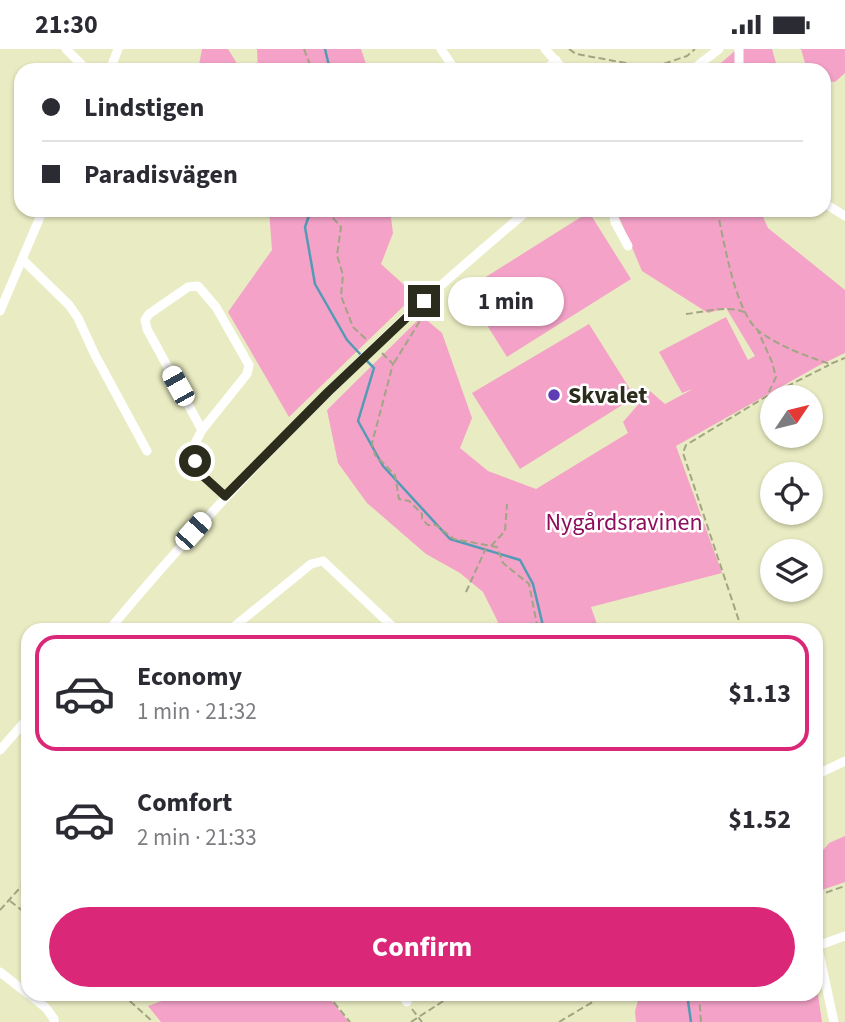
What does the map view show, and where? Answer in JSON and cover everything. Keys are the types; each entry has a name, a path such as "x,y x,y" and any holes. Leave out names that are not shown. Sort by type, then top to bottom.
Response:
{"street":[{"path":"66,49 80,63"},
{"path":"545,49 558,63"},
{"path":"701,63 719,49"},
{"path":"553,63 556,60"},
{"path":"0,311 40,217"},
{"path":"115,623 225,496 328,392 406,317 520,217"},
{"path":"614,217 628,246"},
{"path":"22,259 69,305 78,318 147,451"},
{"path":"202,430 147,329 145,320 149,314 188,287 198,286 216,307 249,365 247,374 202,430 193,447 195,461 203,476 225,496"},
{"path":"239,623 311,564 323,561 389,623"},
{"path":"0,750 21,726"},
{"path":"823,772 845,761"},
{"path":"823,941 845,936"},
{"path":"0,972 21,988"},
{"path":"823,973 834,1022"},
{"path":"38,1001 46,1007 54,1022"}],"path":[{"path":"569,49 576,54 623,63"},
{"path":"669,63 687,56 695,49"},
{"path":"332,217 341,227 337,255 343,275 341,296 353,327"},
{"path":"719,217 740,305 758,331 772,362 776,376 772,385"},
{"path":"428,308 392,362 372,443 375,455 395,475 399,499 409,501 422,514 422,519 428,525 436,525 454,539 497,547 503,562 529,584 537,623"},
{"path":"686,314 724,309 745,312"},
{"path":"758,331 795,352 830,364"},
{"path":"789,385 845,358"},
{"path":"740,623 683,453 686,445 760,401"},
{"path":"466,592 488,547 505,531 507,504"},
{"path":"823,894 845,887"},
{"path":"0,910 21,888"},
{"path":"10,901 21,910"},
{"path":"130,1001 153,1022"},
{"path":"333,1001 350,1022"},
{"path":"411,1022 443,1001"},
{"path":"559,1022 594,1001"},
{"path":"700,1001 701,1022"},
{"path":"407,1002 422,1022"}],"green space":[{"path":"202,49 228,49 237,63 199,63"},
{"path":"257,49 361,49 366,63 258,63"},
{"path":"737,49 772,49 776,63 721,63"},
{"path":"801,49 845,49 845,73 835,82 831,82 831,63 805,63"},
{"path":"270,217 391,217 393,233 381,264 413,297 289,417 228,312 272,250"},
{"name":"Skvalet","path":"581,217 592,217 631,279 507,357 465,290"},
{"name":"Nygårdsravinen","path":"619,217 763,217 768,228 845,290 845,353 784,385 760,385 760,399 676,446 722,573 591,607 597,623 498,623 483,592 460,573 426,554 367,503 338,463 327,410 422,316 442,333 472,418 460,448 488,471 536,489 628,433 623,422 650,391 665,404 693,389 682,393 659,352 726,317 748,360 755,356 726,308 708,313 642,271"},
{"name":"Skvalet","path":"589,324 635,397 520,469 472,393"},
{"path":"845,836 845,882 823,890 823,850 829,843"},
{"path":"162,1001 332,1001 349,1022 161,1022 148,1006"},
{"path":"638,1001 819,1001 822,1022 636,1022"}],"waterway":[{"path":"325,49 328,63"},
{"path":"309,217 305,227 315,284 347,340 361,355"},
{"path":"366,360 374,368 358,421 383,466 450,539 520,560 533,584 542,623"},
{"path":"688,1001 691,1022"}],"place":[{"name":"Skvalet","path":"554,395"}],"route":[{"path":"195,461 203,476 225,496 328,392 424,301"}]}
